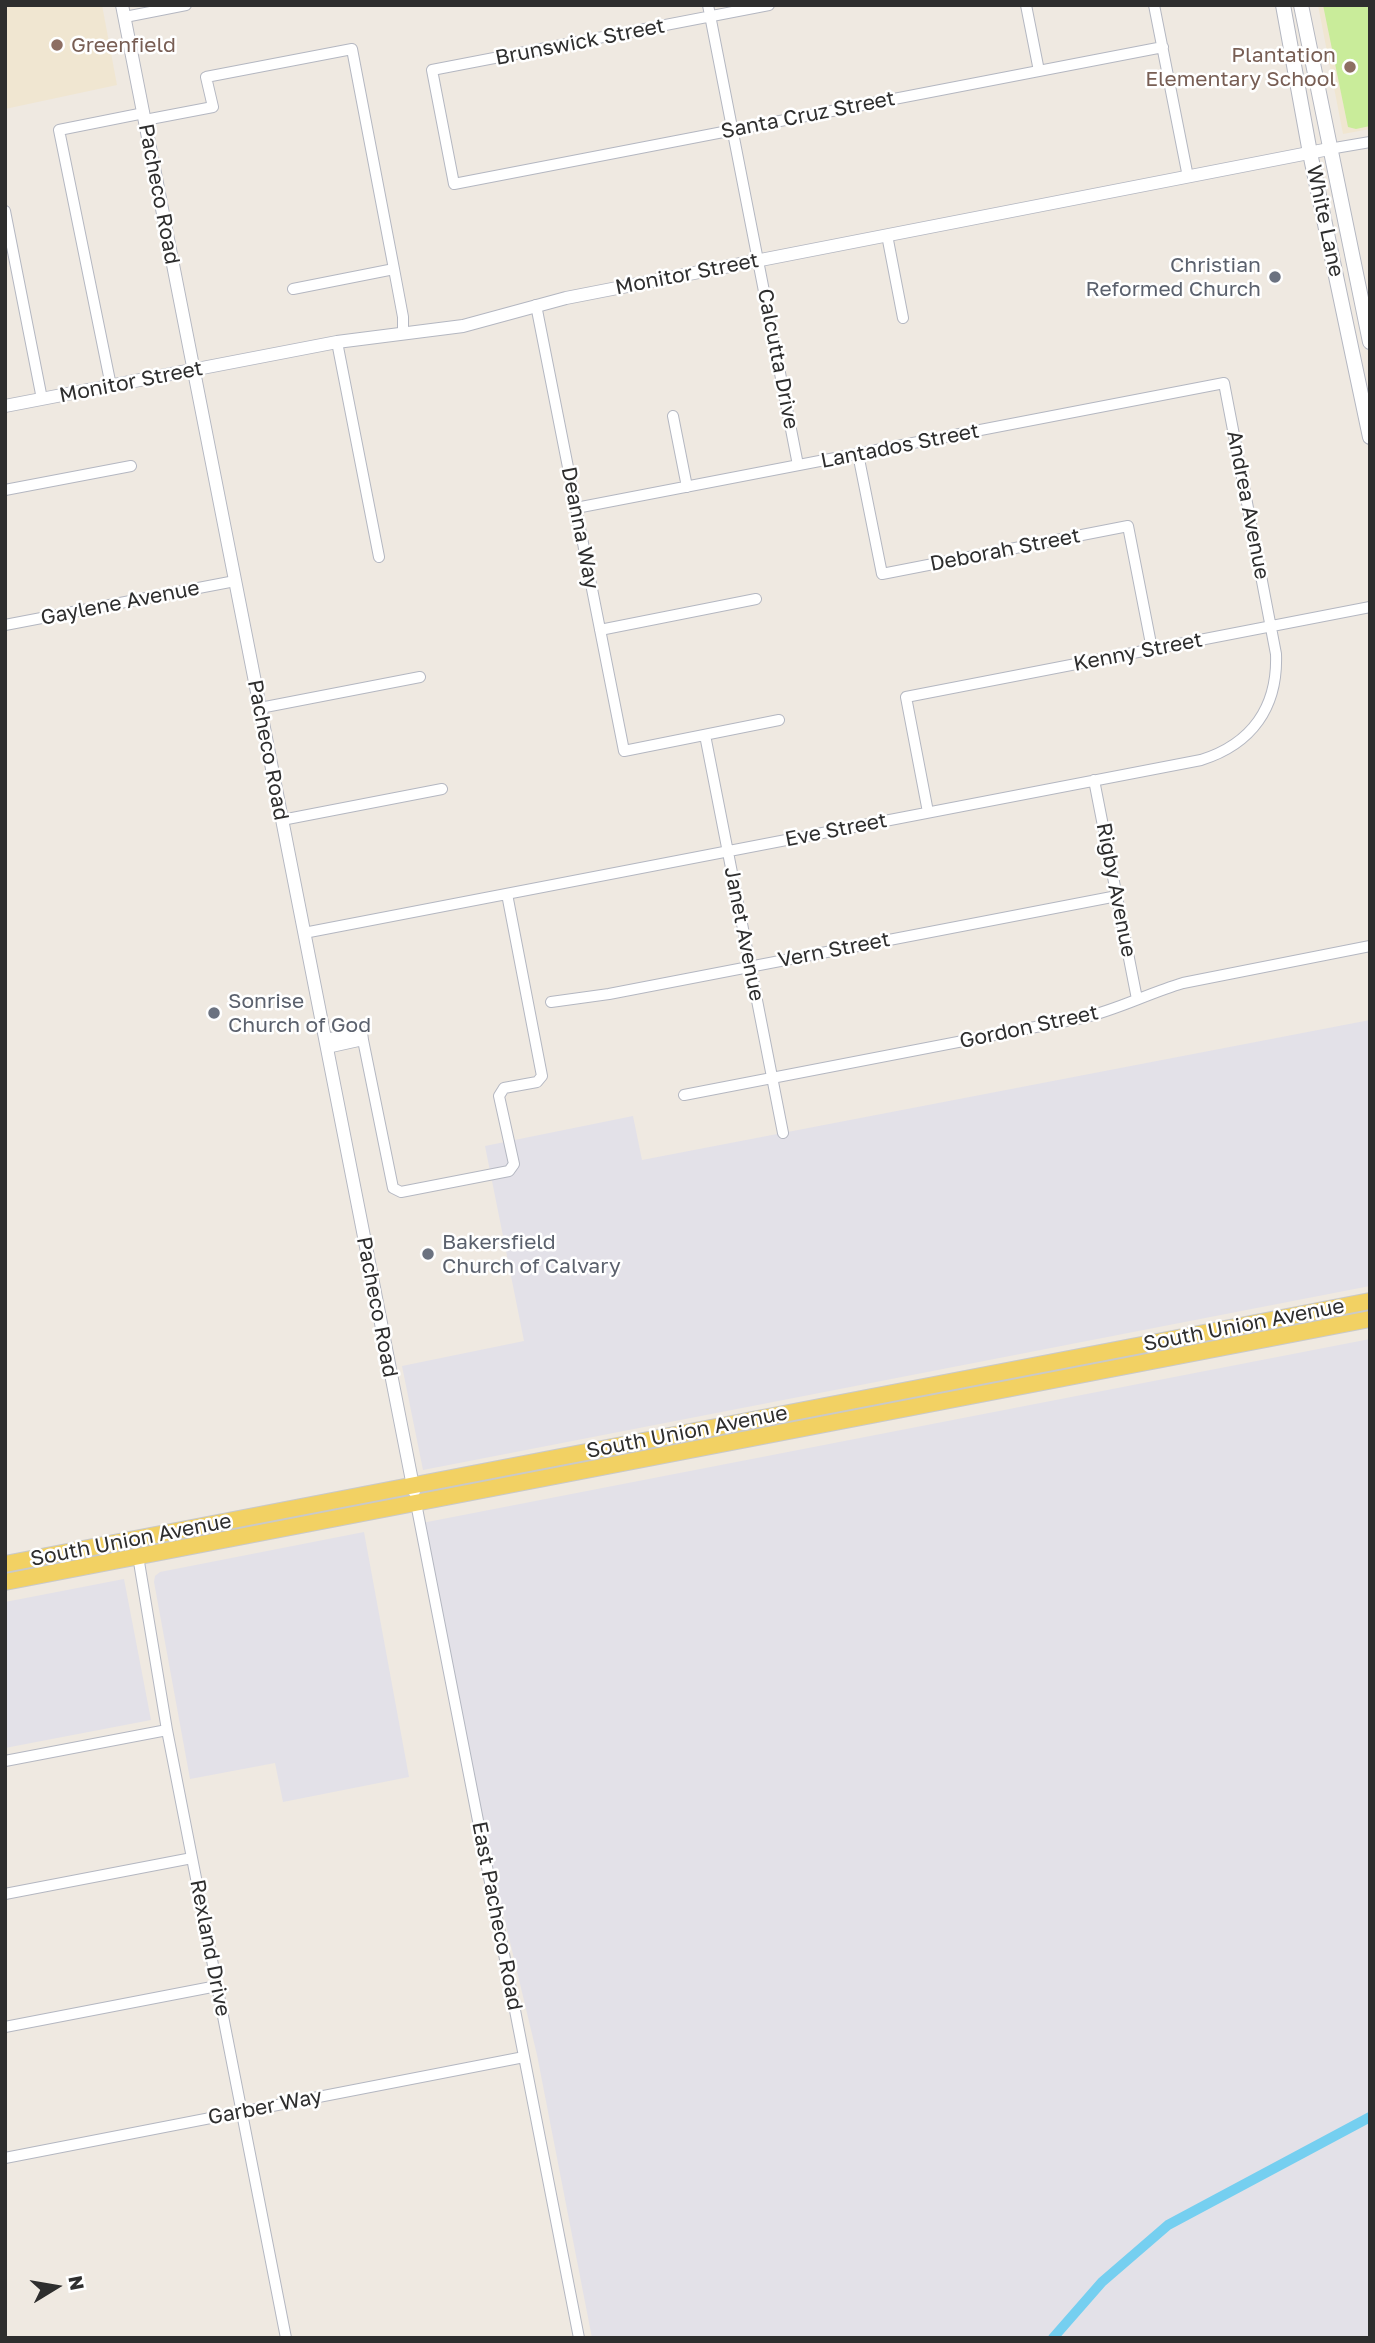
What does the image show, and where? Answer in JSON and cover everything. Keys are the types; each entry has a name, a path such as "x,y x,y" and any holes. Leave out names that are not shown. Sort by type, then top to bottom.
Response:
{"main road":[{"name":"White Lane","path":"1283,5 1310,153 1366,390 1370,437"},
{"name":"White Lane","path":"1301,5 1370,342"},
{"name":"South Union Avenue","path":"5,1582 138,1556 920,1388 1370,1301"},
{"path":"1296,1333 1296,1325 1301,1323 1360,1312 1370,1307"},
{"name":"South Union Avenue","path":"5,1564 248,1517 414,1495 838,1422 1370,1319"},
{"path":"1142,1363 1154,1351 1224,1338 1226,1329"},
{"path":"990,1392 988,1387 992,1382 1060,1369 1075,1358"},
{"path":"838,1422 850,1410 918,1397 920,1388"},
{"path":"138,1556 139,1551 150,1546 224,1531 248,1517"},
{"path":"29,1578 54,1564 128,1549 140,1543 140,1538"}],"street":[{"path":"124,11 186,5"},
{"name":"Brunswick Street","path":"454,184 432,70 709,11 769,5"},
{"path":"1026,5 1039,71"},
{"path":"1154,5 1188,177"},
{"name":"Pacheco Road","path":"124,11 414,1495"},
{"name":"Calcutta Drive","path":"709,11 798,465"},
{"name":"Santa Cruz Street","path":"454,184 1163,47"},
{"path":"111,386 59,130 213,107 206,77 352,49 403,317 403,334"},
{"name":"Monitor Street","path":"5,406 337,342 463,326 536,305 1370,142"},
{"path":"5,211 42,399"},
{"path":"887,235 903,318"},
{"path":"293,289 394,269"},
{"name":"Deanna Way","path":"536,305 624,751 705,735"},
{"path":"337,342 379,557"},
{"name":"Lantados Street","path":"576,508 1224,383"},
{"name":"Andrea Avenue","path":"1224,383 1271,626"},
{"path":"673,416 687,487"},
{"name":"Deborah Street","path":"858,454 881,574 1128,526 1152,649"},
{"path":"5,490 131,466"},
{"name":"Gaylene Avenue","path":"5,625 235,581"},
{"path":"600,630 756,599"},
{"name":"Kenny Street","path":"928,812 906,697 1370,607"},
{"name":"Eve Street","path":"304,933 1201,760 1239,741 1260,719 1273,690 1276,654 1271,626"},
{"path":"260,708 420,677"},
{"path":"705,735 779,720"},
{"name":"Janet Avenue","path":"705,735 783,1133"},
{"name":"Rigby Avenue","path":"1094,780 1137,999"},
{"path":"282,820 442,789"},
{"path":"326,1043 363,1040 393,1188 401,1192 509,1171 514,1164 499,1096 504,1088 537,1082 542,1076 507,894"},
{"name":"Vern Street","path":"551,1002 609,994 1117,896"},
{"name":"Gordon Street","path":"684,1095 1082,1018 1183,983 1370,946"},
{"name":"East Pacheco Road","path":"414,1495 579,2338"},
{"name":"Rexland Drive","path":"138,1556 167,1730 286,2338"},
{"path":"5,1761 167,1730"},
{"path":"5,1894 192,1858"},
{"path":"5,2027 217,1986"},
{"name":"Garber Way","path":"5,2158 524,2057"}],"shaded area":[{"name":"Greenfield","path":"5,5 102,5 117,85 5,109"},
{"name":"Plantation Elementary School","path":"1318,5 1370,5 1370,129 1343,134"},
{"path":"1370,1020 1370,1286 423,1470 402,1366 524,1341 485,1146 633,1116 642,1160"},
{"path":"1370,1339 1370,2338 592,2338 537,2055 468,1766 422,1523"},
{"path":"364,1532 409,1777 283,1802 275,1763 190,1779 155,1576 160,1572"},
{"path":"124,1579 151,1720 5,1748 5,1602"}],"green space":[{"name":"Plantation Elementary School","path":"1323,5 1370,5 1370,126 1356,129 1348,127"}],"waterway":[{"path":"1053,2338 1102,2282 1168,2225 1370,2117"}],"place":[{"name":"Greenfield","path":"57,45"},
{"name":"Plantation Elementary School","path":"1350,67"},
{"name":"Christian Reformed Church","path":"1275,277"},
{"name":"Sonrise Church of God","path":"214,1013"},
{"name":"Bakersfield Church of Calvary","path":"428,1254"}]}
